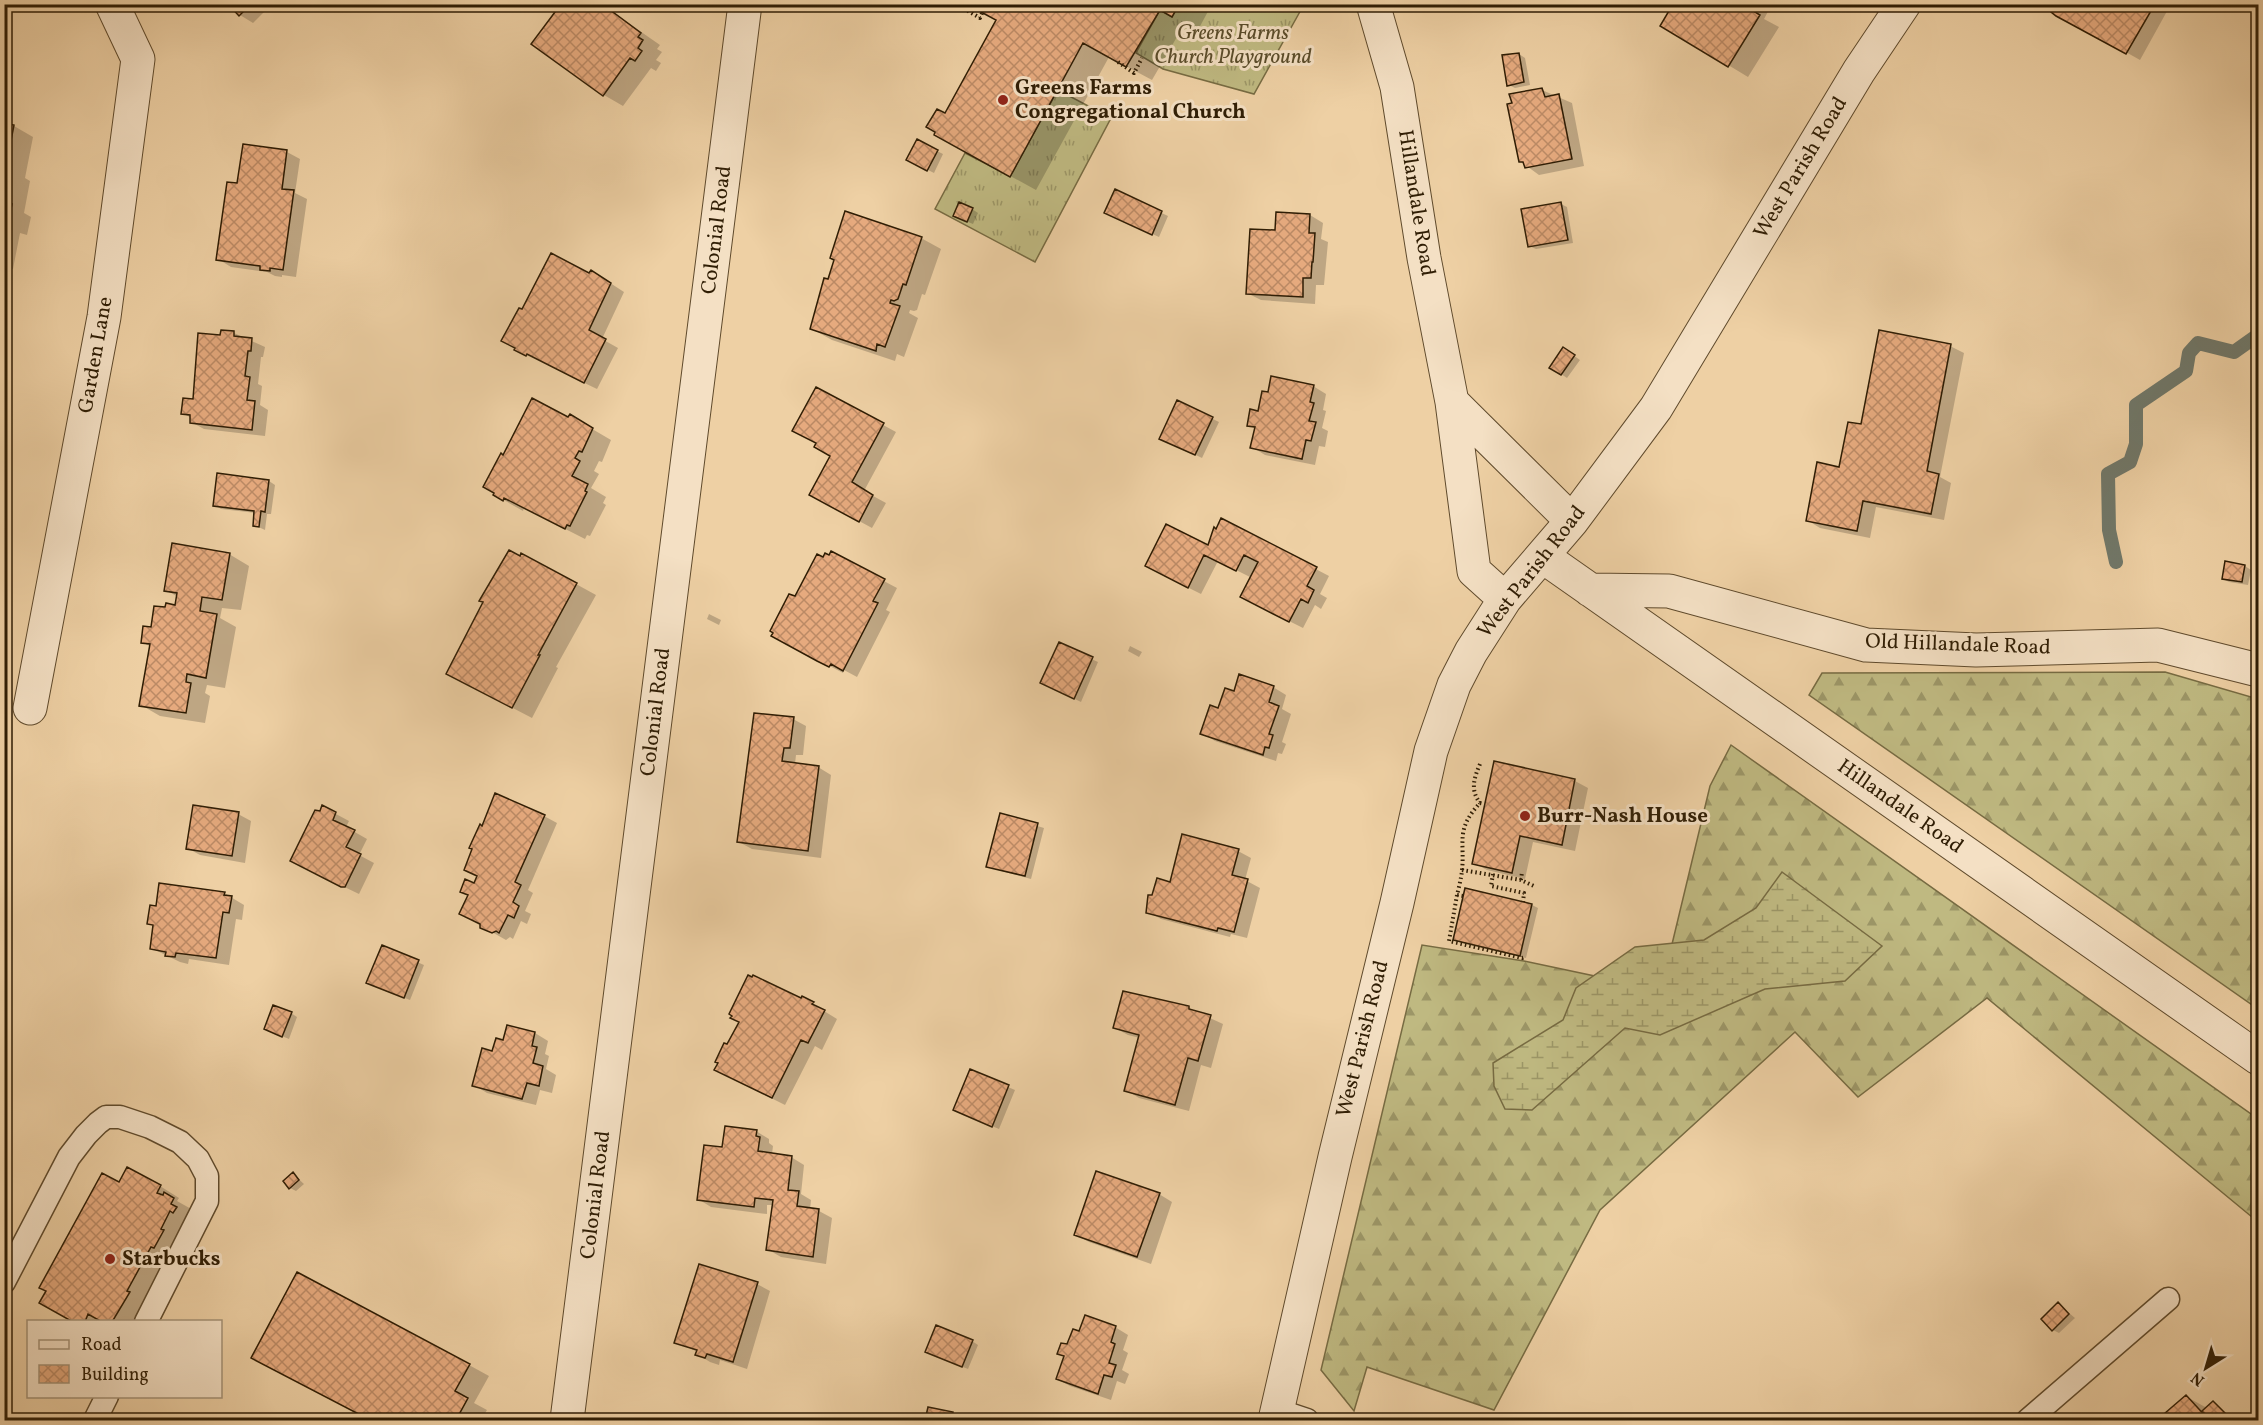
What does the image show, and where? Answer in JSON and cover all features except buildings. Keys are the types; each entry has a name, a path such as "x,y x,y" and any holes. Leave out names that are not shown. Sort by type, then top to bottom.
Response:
{"street":[{"name":"Garden Lane","path":"30,708 104,316 138,59 112,4"},
{"name":"Colonial Road","path":"567,1420 745,4"},
{"name":"Hillandale Road","path":"1373,4 1397,87 1424,258 1452,402 1474,571 1505,600"},
{"name":"West Parish Road","path":"1287,1417 1317,1233 1397,903 1431,751 1454,685 1471,652 1505,600 1572,521 1656,408 1859,72 1904,4"},
{"path":"1452,402 1572,521"},
{"name":"Hillandale Road","path":"1542,556 2259,1058"},
{"name":"Old Hillandale Road","path":"1590,590 1669,591 1866,645 1976,650 2158,645 2259,670"}],"lane":[{"path":"4,1282 69,1157 98,1123 106,1117 120,1117 150,1127 180,1142 198,1159 207,1176 207,1201 147,1320"},
{"path":"2028,1420 2168,1299"},
{"path":"94,1420 106,1398"}],"path":[{"path":"956,4 980,18 982,13"},
{"path":"1118,63 1134,73 1142,58"},
{"path":"1480,764 1474,779 1474,796 1482,804 1465,825 1461,844 1462,870 1449,941 1524,957"},
{"path":"1462,870 1521,880 1536,887"},
{"path":"1521,880 1522,872"},
{"path":"1493,874 1491,886 1524,893 1525,900"},
{"path":"1457,895 1463,896"}],"green space":[{"name":"Greens Farms Church Playground","path":"1179,5 1301,5 1302,8 1254,94 1163,69 1136,53 1160,10 1172,17"},
{"path":"1058,90 1111,118 1035,262 935,209 965,153 1010,176"},
{"path":"2165,672 2258,699 2258,1009 1809,695 1822,673"},
{"path":"1731,745 2258,1119 2258,1222 1987,998 1858,1097 1795,1032 1600,1210 1494,1410 1367,1367 1354,1411 1321,1370 1422,945 1524,961 1661,990 1710,786"},
{"path":"1782,872 1882,946 1845,981 1765,989 1660,1035 1625,1028 1532,1110 1505,1109 1494,1086 1493,1063 1563,1020 1576,988 1635,947 1704,940 1756,908"}],"waterway":[{"path":"2116,562 2109,530 2108,474 2130,462 2136,444 2136,405 2186,371 2189,353 2198,343 2234,352 2258,335"}],"place":[{"name":"Greens Farms Congregational Church","path":"1003,100"},
{"name":"Burr-Nash House","path":"1525,816"},
{"name":"Starbucks","path":"110,1259"}]}
